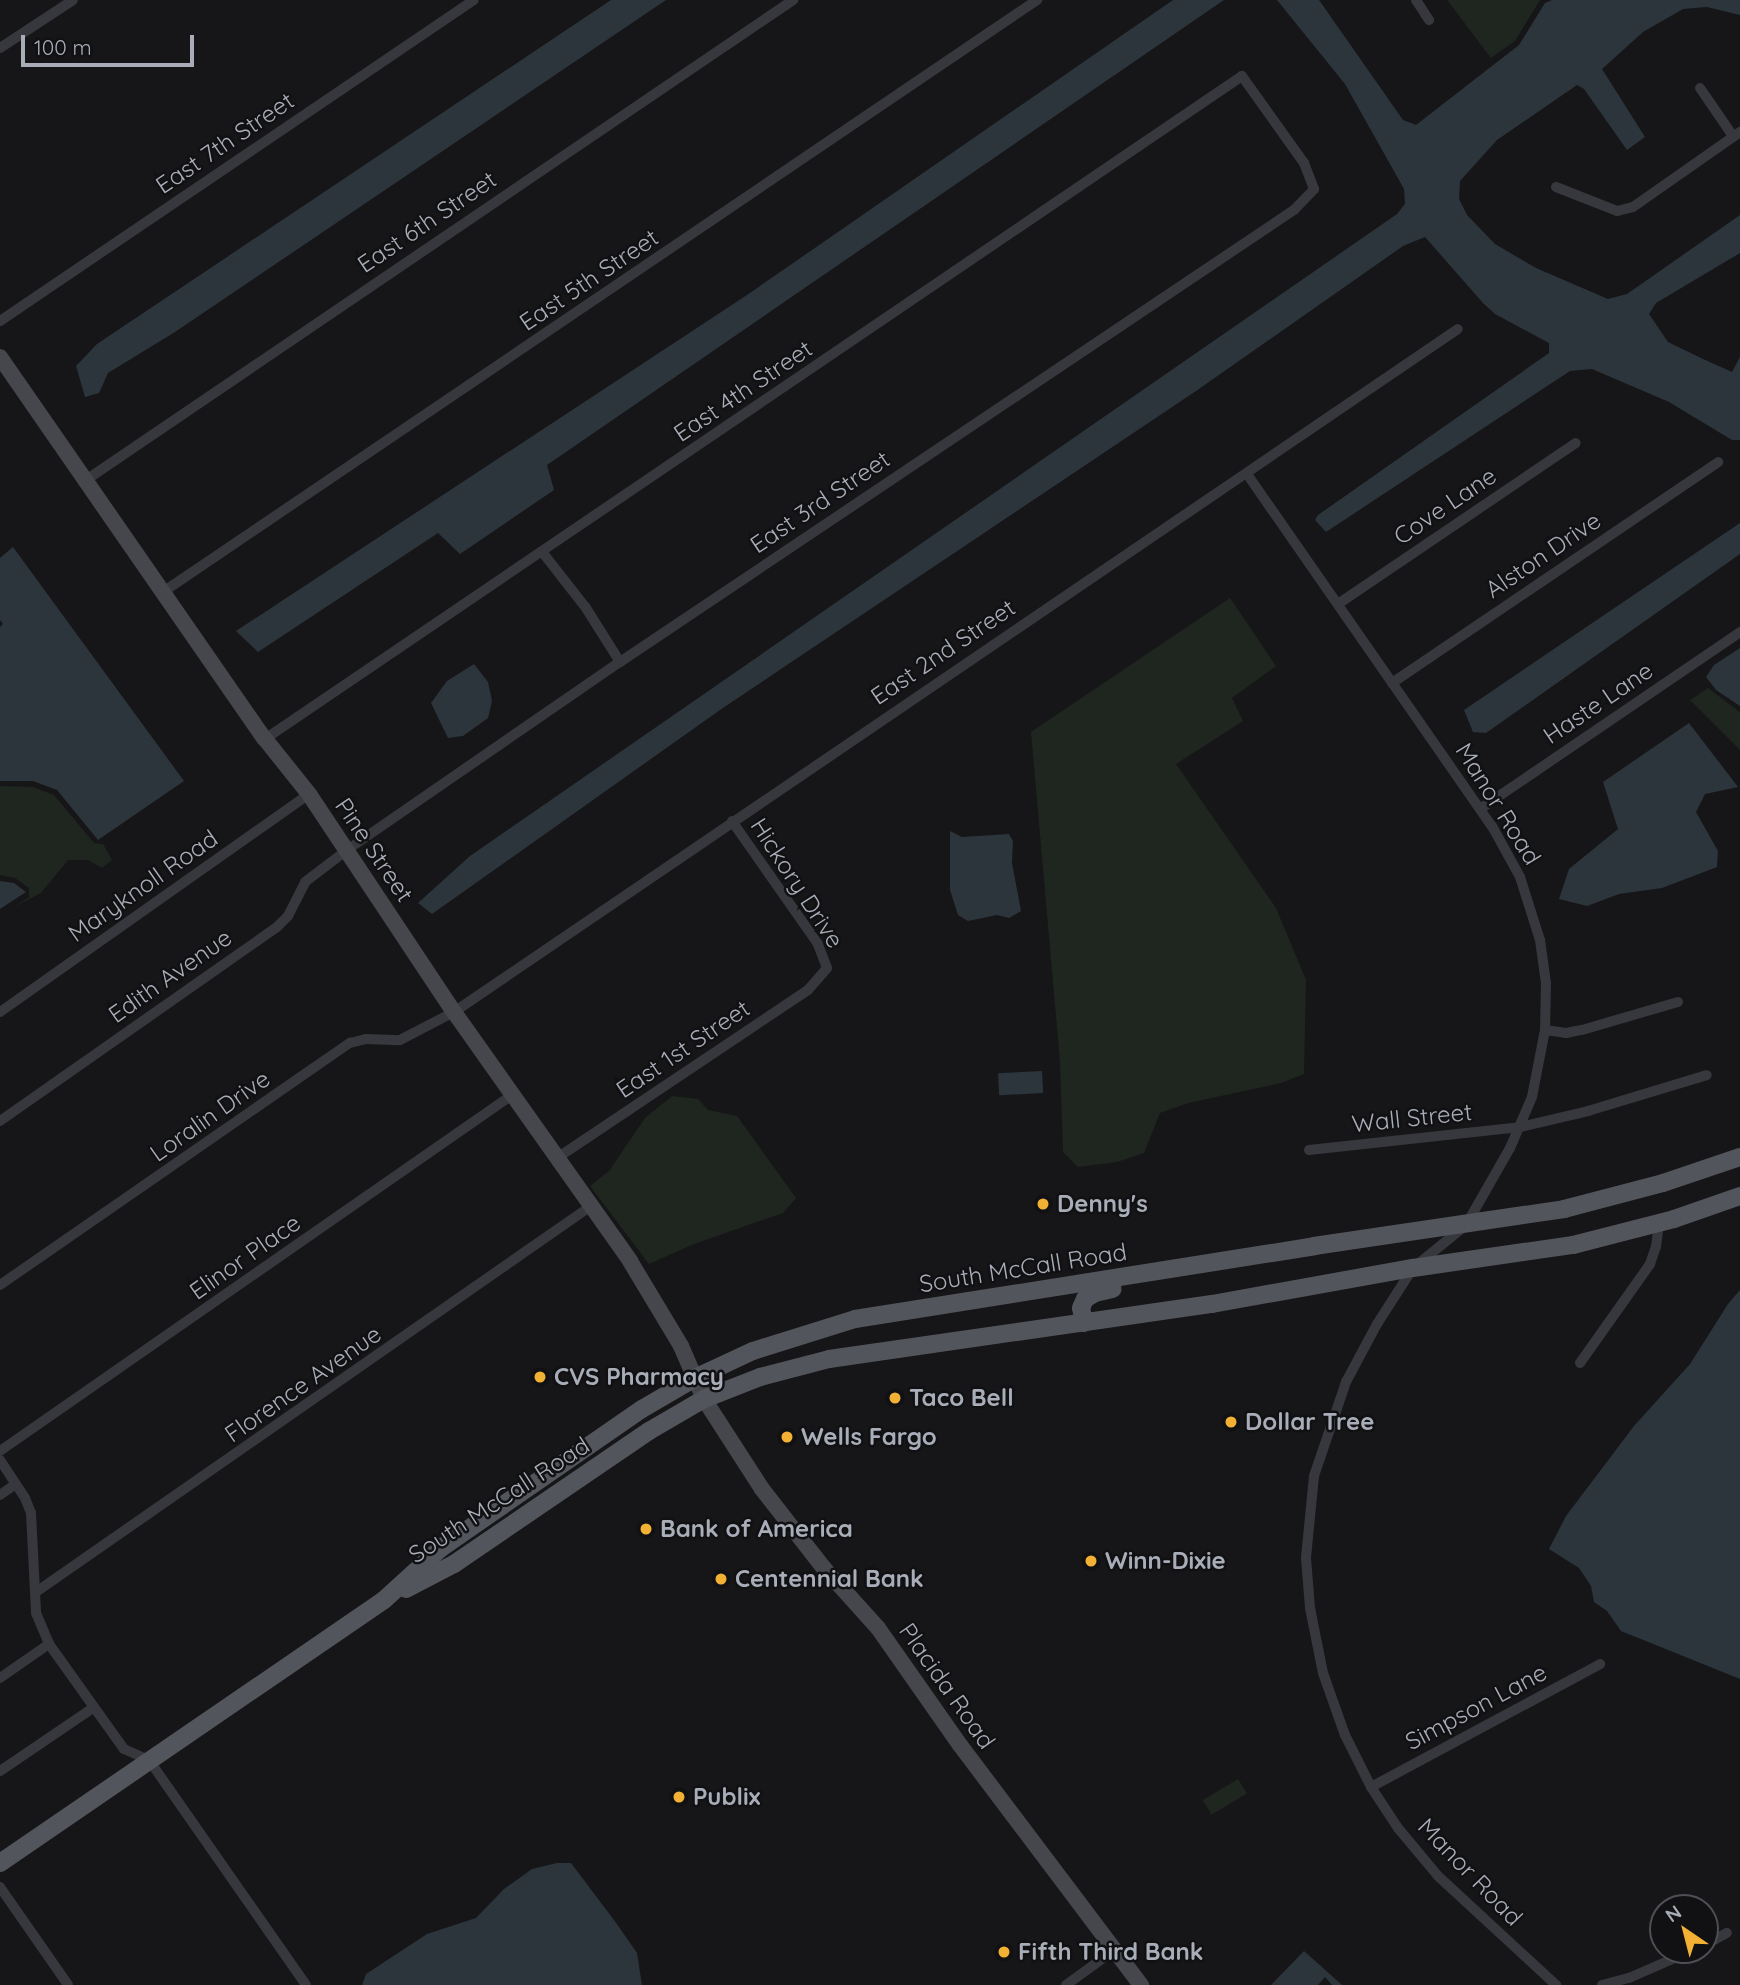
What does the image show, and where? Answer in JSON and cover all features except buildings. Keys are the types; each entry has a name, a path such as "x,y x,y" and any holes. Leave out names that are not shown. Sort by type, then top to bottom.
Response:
{"main road":[{"name":"Pine Street","path":"0,357 265,739 309,794 454,1012 591,1206 656,1302 695,1378"},
{"name":"South McCall Road","path":"384,1600 441,1548 642,1409 695,1378 753,1351 855,1319 1564,1209 1663,1183 1740,1157"},
{"name":"South McCall Road","path":"0,1863 384,1600 454,1564 649,1431 704,1399 760,1377 829,1359 1084,1323 1413,1268 1573,1245 1659,1223 1740,1196"},
{"path":"1084,1323 1081,1308 1085,1299 1106,1290 1156,1282 1171,1269"},
{"name":"Placida Road","path":"695,1378 704,1399 762,1489 823,1567 878,1628 916,1685 1141,1985"}],"street":[{"path":"0,48 73,0"},
{"name":"East 7th Street","path":"0,321 474,0"},
{"name":"East 6th Street","path":"86,480 793,0"},
{"name":"East 5th Street","path":"163,592 1037,0"},
{"path":"1416,0 1429,20"},
{"name":"East 3rd Street","path":"347,850 620,662 1294,210 1314,189 1304,163 1242,76"},
{"name":"East 4th Street","path":"265,739 543,553 1242,76"},
{"path":"1556,187 1617,211 1633,207 1737,134 1700,88"},
{"name":"East 2nd Street","path":"454,1012 1458,329"},
{"name":"Cove Lane","path":"1338,604 1576,443"},
{"name":"Alston Drive","path":"1392,682 1718,462"},
{"name":"Manor Road","path":"1247,474 1510,854 1536,923 1545,972 1545,1030 1538,1075 1520,1127 1466,1225 1413,1268 1360,1353 1333,1413 1314,1476 1307,1525 1310,1608 1323,1673 1345,1735 1371,1787 1398,1828 1438,1875 1556,1985"},
{"path":"543,553 586,608 620,662"},
{"name":"Haste Lane","path":"1480,809 1740,632"},
{"name":"Maryknoll Road","path":"0,1012 309,794"},
{"name":"Hickory Drive","path":"732,821 818,944 827,968"},
{"name":"Edith Avenue","path":"0,1121 276,927 288,916 305,882 347,850"},
{"name":"East 1st Street","path":"557,1158 808,990 827,968"},
{"path":"1545,1030 1566,1033 1582,1030 1678,1002"},
{"name":"Loralin Drive","path":"0,1285 134,1196 350,1043 366,1039 400,1040 454,1012"},
{"name":"Wall Street","path":"1310,1150 1520,1127 1588,1111 1707,1075"},
{"name":"Elinor Place","path":"0,1451 512,1094"},
{"name":"Florence Avenue","path":"36,1592 591,1206"},
{"path":"1580,1363 1650,1264 1657,1247 1659,1223"},
{"path":"0,1460 31,1513 36,1613 49,1644 124,1749 149,1760 306,1985"},
{"path":"0,1495 16,1484"},
{"path":"0,1678 49,1644"},
{"name":"Simpson Lane","path":"1371,1787 1600,1664"},
{"path":"0,1771 93,1708"},
{"path":"0,1887 68,1985"},
{"path":"1719,1937 1727,1933"},
{"path":"1066,1985 1113,1951"},
{"path":"1602,1985 1629,1978 1661,1964"}],"shaded area":[{"path":"611,0 666,0 175,332 108,373 99,393 85,397 76,366 97,344"},
{"path":"1173,0 1224,0 547,465 554,490 460,554 438,533 258,652 236,631 747,295"},
{"path":"1277,0 1319,0 1403,120 1416,125 1519,45 1545,3 1552,0 1740,0 1740,15 1707,7 1683,9 1643,32 1602,69 1645,137 1627,150 1584,89 1577,85 1497,140 1460,181 1459,199 1467,215 1495,244 1536,268 1608,299 1627,294 1740,215 1740,253 1656,303 1649,314 1668,342 1703,359 1732,372 1740,357 1740,440 1732,440 1669,402 1592,369 1570,371 1326,532 1315,520 1318,515 1549,353 1549,343 1495,314 1483,303 1425,237 1403,246 1196,391 720,710 432,914 418,903 470,856 1397,214 1405,204 1404,189 1345,84"},
{"path":"1447,0 1540,0 1515,41 1491,58"},
{"path":"1740,523 1740,554 1486,733 1473,732 1464,710"},
{"path":"13,547 184,781 98,840 57,790 33,781 0,781 0,627 3,624 0,620 0,558"},
{"path":"1230,598 1276,666 1232,698 1243,721 1176,764 1276,908 1306,980 1304,1074 1281,1083 1188,1103 1160,1113 1144,1153 1117,1162 1078,1167 1063,1152 1060,1062 1031,732"},
{"path":"1740,648 1740,706 1716,690 1706,677 1714,665"},
{"path":"474,664 488,682 492,701 488,718 463,736 448,738 431,703 447,681"},
{"path":"1708,688 1740,712 1740,750 1690,700"},
{"path":"1689,723 1738,787 1705,794 1696,812 1718,851 1717,867 1662,888 1619,894 1587,906 1559,899 1569,869 1618,829 1603,782"},
{"path":"0,786 33,787 54,795 94,843 103,844 112,860 102,868 88,860 68,860 41,893 14,907 29,897 29,888 15,878 0,875"},
{"path":"950,831 962,837 1009,834 1013,841 1012,863 1021,911 1009,918 997,915 968,921 958,915 950,890"},
{"path":"0,881 14,883 26,892 0,909"},
{"path":"1042,1071 1043,1093 999,1095 998,1073"},
{"path":"672,1096 698,1099 708,1110 737,1116 796,1198 783,1213 694,1244 649,1264 590,1186 609,1171 645,1118"},
{"path":"1740,1290 1740,1679 1621,1631 1607,1611 1594,1602 1591,1586 1579,1568 1549,1549 1566,1516 1634,1426 1690,1364 1728,1304"},
{"path":"1238,1779 1247,1794 1212,1815 1203,1800"},
{"path":"557,1863 571,1863 637,1953 642,1985 362,1985 366,1974 427,1934 476,1918 504,1889 532,1869"},
{"path":"1304,1951 1342,1985 1332,1985 1325,1977 1318,1985 1271,1985"}],"place":[{"name":"Denny's","path":"1043,1204"},
{"name":"CVS Pharmacy","path":"540,1377"},
{"name":"Taco Bell","path":"895,1398"},
{"name":"Dollar Tree","path":"1231,1422"},
{"name":"Wells Fargo","path":"787,1437"},
{"name":"Bank of America","path":"646,1529"},
{"name":"Winn-Dixie","path":"1091,1561"},
{"name":"Centennial Bank","path":"721,1579"},
{"name":"Publix","path":"679,1797"},
{"name":"Fifth Third Bank","path":"1004,1952"}]}
